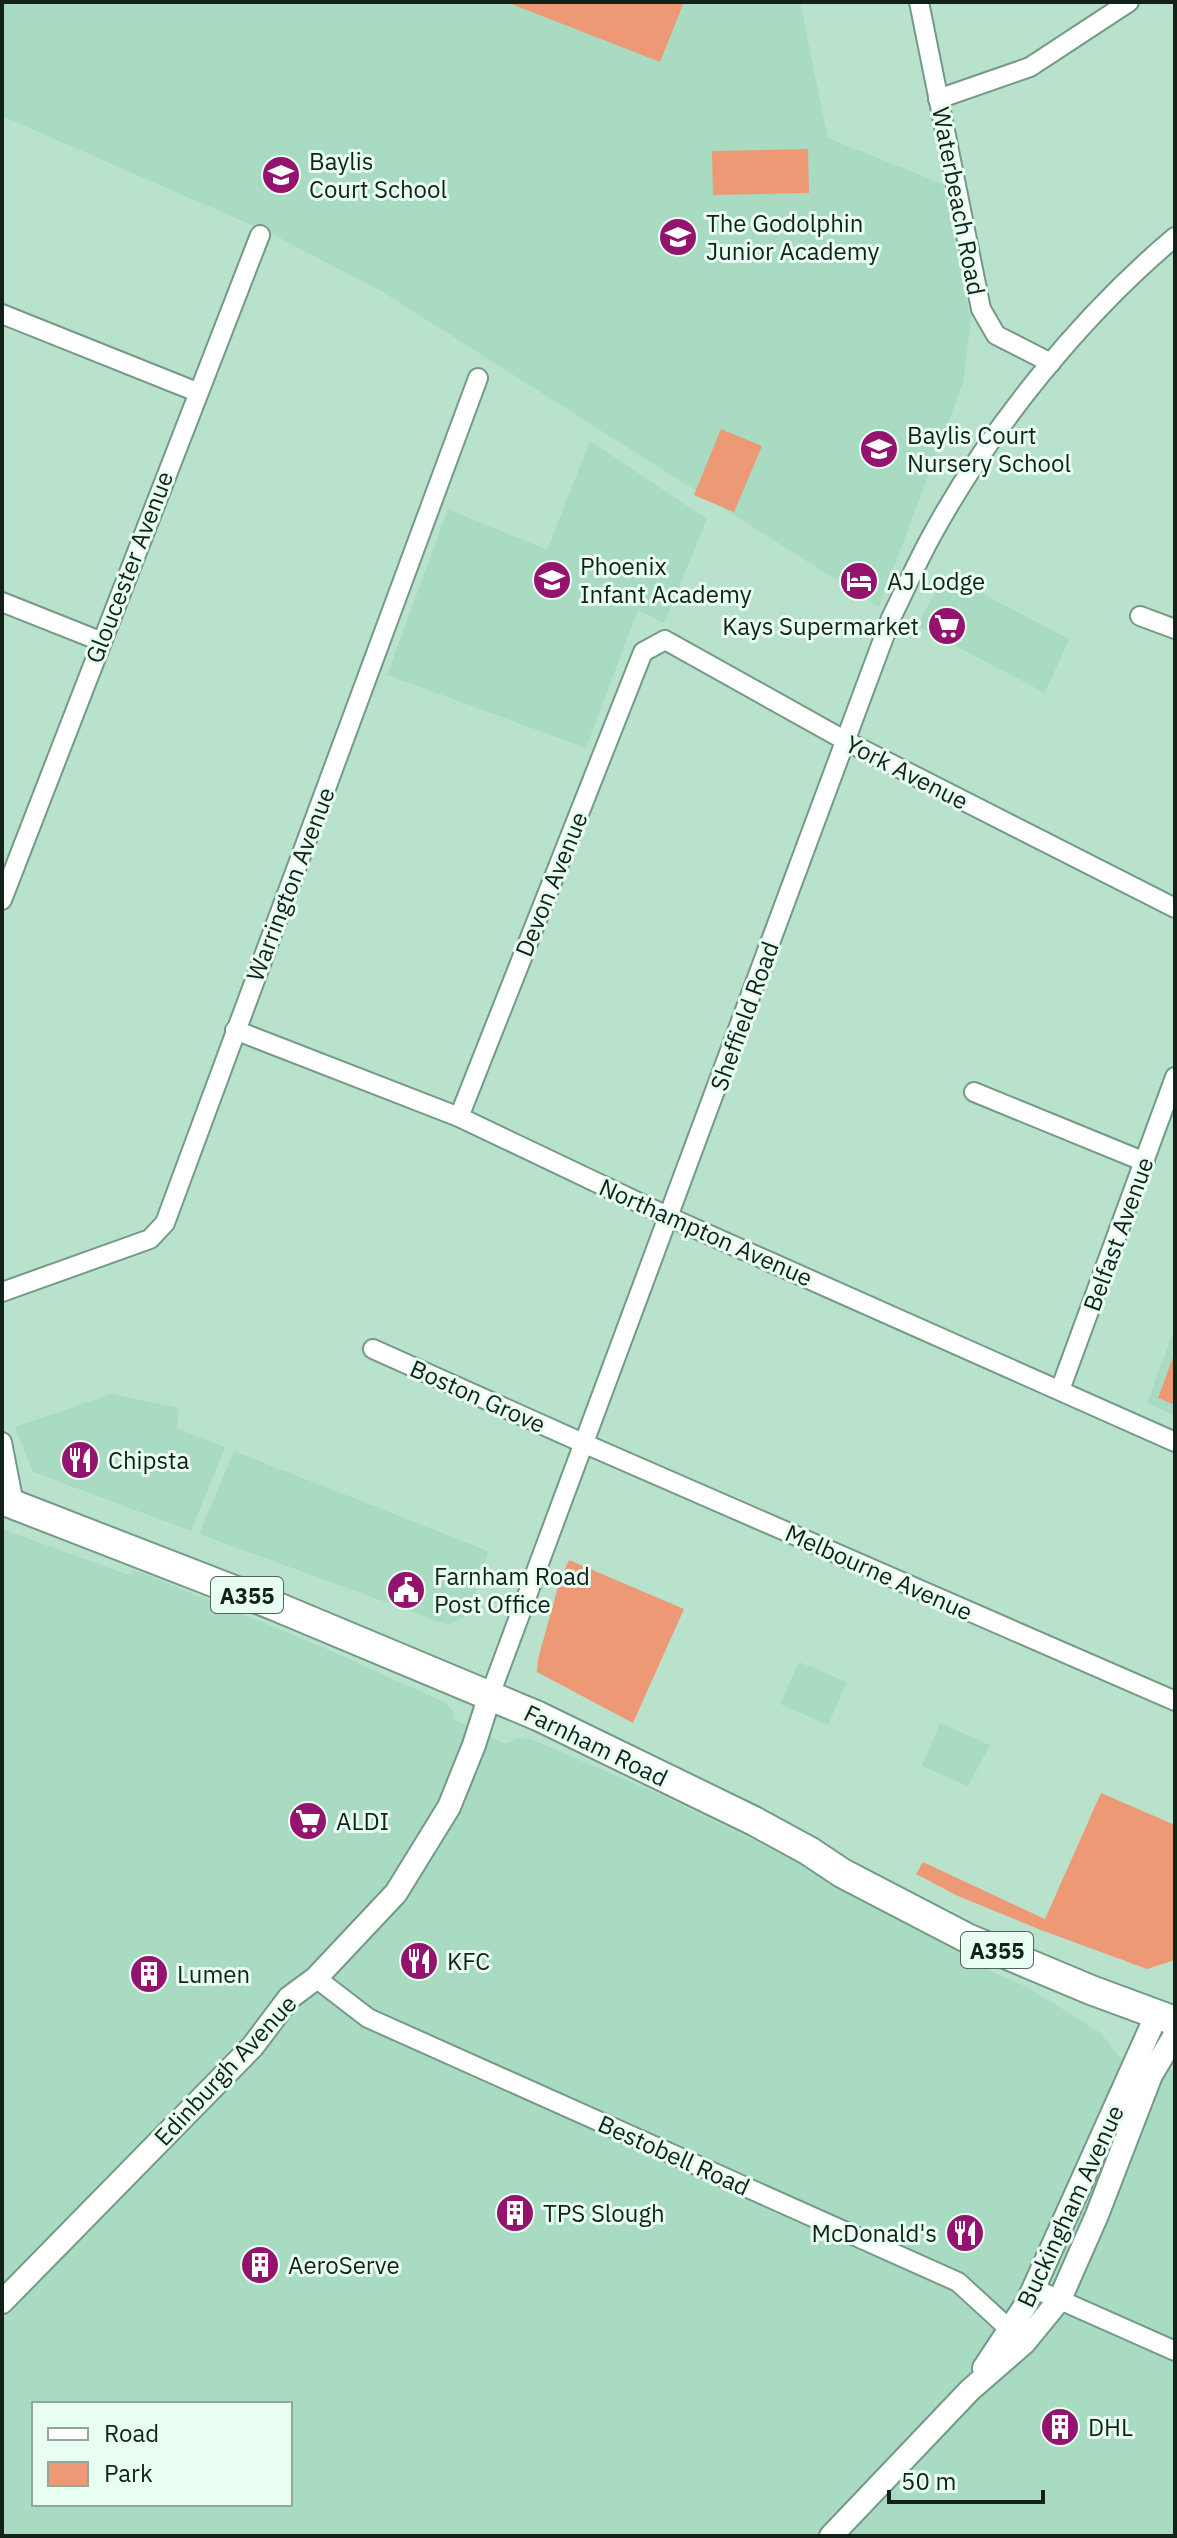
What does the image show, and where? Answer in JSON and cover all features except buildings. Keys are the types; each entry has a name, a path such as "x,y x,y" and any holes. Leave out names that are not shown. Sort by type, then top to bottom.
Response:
{"main road":[{"name":"Farnham Road","path":"8,1502 275,1606 538,1716 754,1821 842,1873 967,1938 1169,2023"}],"street":[{"name":"Waterbeach Road","path":"919,2 981,309 996,335 1051,363"},
{"path":"938,99 1030,67 1129,2"},
{"name":"Gloucester Avenue","path":"4,888 260,235"},
{"name":"Sheffield Road","path":"490,1695 891,618 932,535 982,456 1051,363 1141,265 1175,237"},
{"path":"2,314 197,392"},
{"name":"Warrington Avenue","path":"2,1292 150,1239 165,1223 478,378"},
{"path":"2,602 100,641"},
{"path":"1140,616 1175,629"},
{"name":"York Avenue","path":"643,652 665,640 846,741 1175,908"},
{"name":"Devon Avenue","path":"459,1117 643,652"},
{"name":"Northampton Avenue","path":"235,1030 459,1117 669,1217 1175,1442"},
{"name":"Belfast Avenue","path":"1060,1390 1175,1077"},
{"path":"974,1092 1145,1162"},
{"name":"Boston Grove","path":"373,1349 583,1443"},
{"path":"2,1442 8,1502"},
{"name":"Melbourne Avenue","path":"583,1443 1175,1701"},
{"name":"Edinburgh Avenue","path":"2,2302 253,2046 289,1998 316,1978 396,1893 449,1807 490,1695"},
{"name":"Bestobell Road","path":"316,1978 368,2018 958,2282 1017,2336"},
{"name":"Buckingham Avenue","path":"1017,2336 1033,2288 1169,2023"},
{"name":"Buckingham Avenue","path":"831,2536 1017,2336 1060,2299 1097,2215 1169,2023"},
{"path":"1033,2288 1175,2351"}],"shaded area":[{"path":"2,2 800,2 828,138 943,184 971,320 963,383 879,607 381,291 272,234 2,116"},
{"name":"Phoenix Infant Academy","path":"590,441 707,519 664,623 638,610 586,748 387,675 448,509 547,550"},
{"path":"945,574 1069,639 1045,693 917,626"},
{"path":"1175,1328 1175,1416 1147,1403"},
{"path":"111,1394 179,1408 177,1428 225,1447 191,1531 33,1472 15,1427"},
{"path":"234,1451 488,1551 469,1615 448,1625 199,1534"},
{"path":"2,1529 129,1575 133,1569 320,1646 446,1703 453,1711 455,1720 506,1744 518,1738 531,1739 659,1794 773,1850 995,1973 1027,1987 1101,2033 1118,2056 1175,2071 1175,2536 2,2536"},
{"path":"799,1662 847,1682 828,1725 780,1704"},
{"path":"940,1723 990,1745 968,1786 922,1766"}],"green space":[{"path":"506,2 684,2 660,62"},
{"path":"808,149 809,193 713,195 712,151"},
{"path":"721,429 762,446 734,512 694,495"},
{"path":"1175,1352 1175,1405 1158,1398"},
{"path":"569,1560 684,1609 633,1723 537,1672 560,1580"},
{"path":"1101,1793 1175,1825 1175,1960 1147,1969 958,1896 916,1874 923,1862 1045,1919"}],"place":[{"name":"Baylis Court School","path":"281,175"},
{"name":"The Godolphin Junior Academy","path":"678,237"},
{"name":"Baylis Court Nursery School","path":"879,449"},
{"name":"Phoenix Infant Academy","path":"552,580"},
{"name":"AJ Lodge","path":"859,581"},
{"name":"Kays Supermarket","path":"947,626"},
{"name":"Chipsta","path":"80,1460"},
{"name":"Farnham Road Post Office","path":"406,1590"},
{"name":"ALDI","path":"308,1821"},
{"name":"KFC","path":"419,1961"},
{"name":"Lumen","path":"149,1974"},
{"name":"TPS Slough","path":"515,2213"},
{"name":"McDonald's","path":"965,2233"},
{"name":"AeroServe","path":"260,2265"},
{"name":"DHL","path":"1060,2427"}]}
